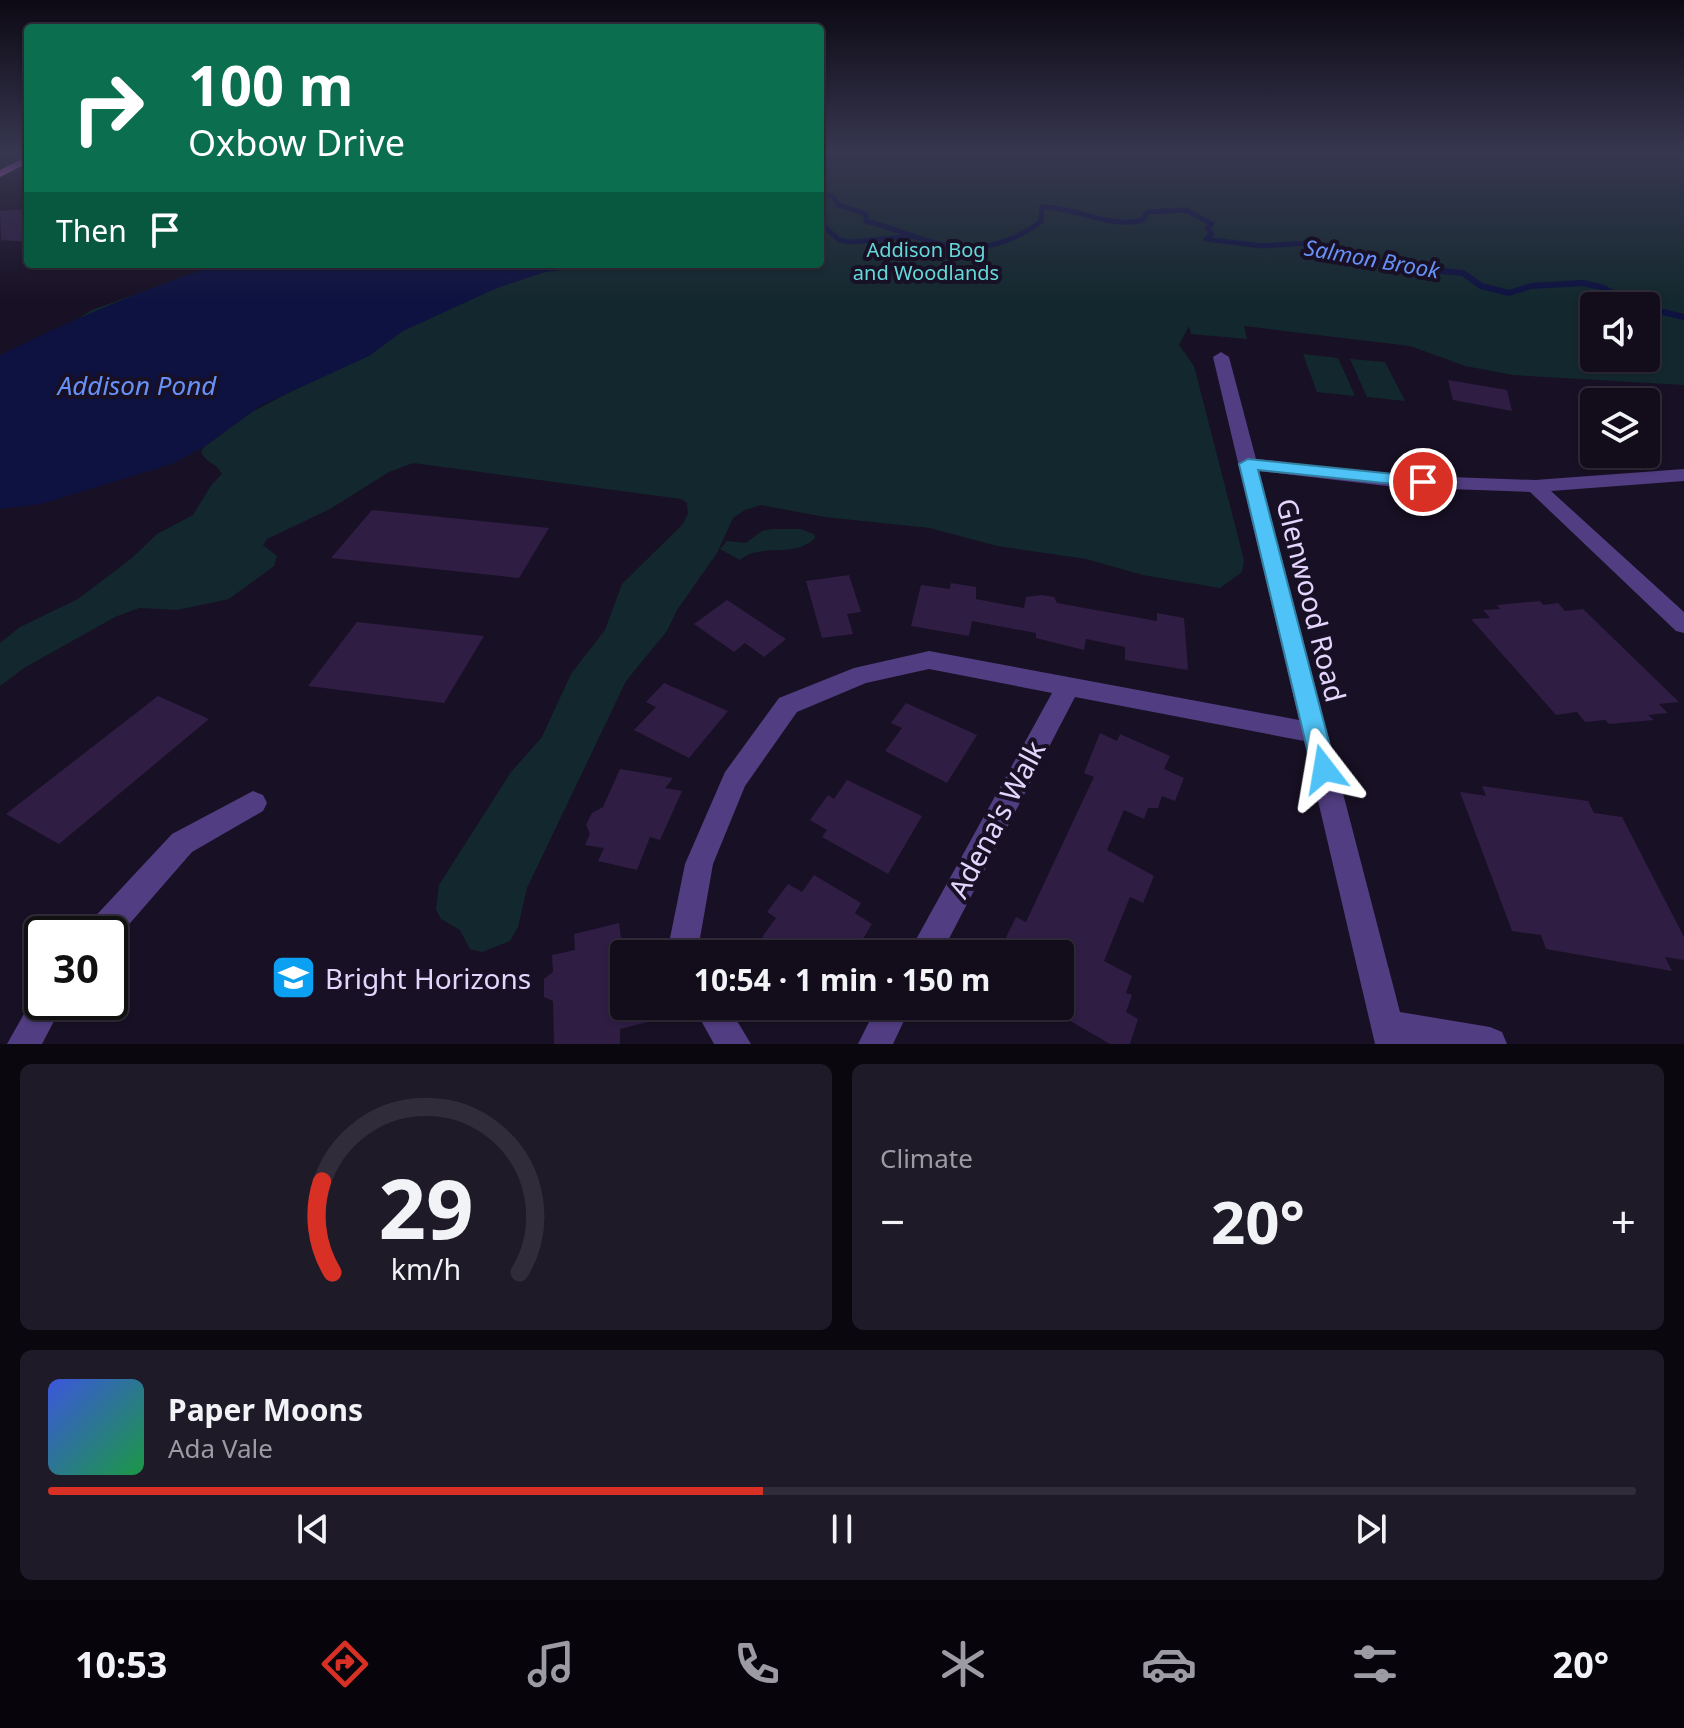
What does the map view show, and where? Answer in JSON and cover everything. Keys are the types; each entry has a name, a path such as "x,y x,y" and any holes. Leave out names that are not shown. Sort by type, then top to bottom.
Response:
{"street":[{"name":"Glenwood Road","path":"1221,357 1390,1035"},
{"path":"1248,464 1395,481 1535,486 1684,475"},
{"path":"1535,486 1684,625"},
{"path":"686,940 699,864 734,780 788,705 862,675 929,660 1314,733"},
{"name":"Adena's Walk","path":"932,940 1069,685"},
{"path":"116,916 182,843 253,803"},
{"path":"24,1044 38,1020"},
{"path":"718,1020 734,1044"},
{"path":"875,1044 888,1020"},
{"path":"1390,1035 1490,1044"}],"green space":[{"name":"Addison Bog and Woodlands","path":"824,204 1684,204 1684,385 1513,375 1465,366 1410,346 1244,326 1247,339 1191,334 1189,326 1179,345 1194,366 1244,560 1242,572 1220,588 1143,575 1086,559 997,546 930,528 825,517 761,505 745,510 733,518 717,553 677,610 667,631 626,681 527,888 518,927 510,941 482,952 470,949 460,930 441,919 436,909 439,885 511,772 542,737 571,674 605,630 622,584 683,524 688,514 687,503 681,499 413,463 389,472 330,509 267,539 263,545 277,556 274,566 229,599 177,610 139,608 115,617 24,668 0,686 0,643 20,627 78,599 132,558 157,534 193,515 222,474 203,456 201,452 204,447 250,413 390,339 0,355 61,329 92,310 209,268 824,268"},
{"path":"1303,354 1338,358 1355,396 1317,392"},
{"path":"1350,359 1385,362 1405,401 1367,397"},
{"path":"800,529 814,534 815,538 798,548 757,552 740,560 720,549 727,541 746,543 762,531"}],"water":[{"name":"Addison Pond","path":"209,268 578,268 545,272 497,288 403,331 369,356 262,405 204,447 172,464 41,504 0,509 0,355 164,284"}],"building":[{"path":"24,209 24,242 1,240 0,211"},
{"path":"1448,380 1507,390 1512,411 1453,400"},
{"path":"372,510 549,528 519,578 331,558"},
{"path":"849,575 861,612 847,614 853,634 822,638 806,581"},
{"path":"951,583 976,587 976,599 1024,608 1026,597 1042,595 1054,597 1057,603 1157,621 1157,613 1184,618 1188,670 1125,660 1125,647 1086,639 1084,650 1036,638 1036,633 972,621 969,636 911,626 921,585 950,589"},
{"path":"727,600 786,639 764,657 745,643 734,652 694,624"},
{"path":"1540,601 1543,605 1558,603 1565,611 1583,609 1679,702 1659,704 1668,713 1648,715 1654,720 1609,724 1605,720 1585,722 1577,712 1556,715 1471,619 1490,618 1483,610 1500,609 1497,605"},
{"path":"357,622 484,636 444,703 308,686"},
{"path":"664,683 728,711 689,758 634,730 656,707 646,702"},
{"path":"158,696 209,719 59,844 6,814"},
{"path":"906,703 977,735 947,783 885,751 902,728 891,723"},
{"path":"1100,733 1117,741 1120,734 1170,756 1164,769 1184,778 1175,801 1162,796 1158,808 1148,808 1144,819 1124,810 1107,850 1154,876 1143,903 1130,897 1104,961 1132,976 1126,993 1132,995 1126,1012 1138,1019 1130,1044 1110,1044 1069,1020 1074,1020 1074,940 1005,940 1016,917 1026,922 1094,777 1084,773"},
{"path":"620,769 673,778 665,788 682,791 660,840 650,837 637,870 598,861 604,848 585,845 590,834 586,825 592,813 603,807"},
{"path":"847,780 922,816 888,874 822,837 827,830 810,820 828,795 834,799"},
{"path":"1482,786 1588,801 1594,813 1622,817 1684,937 1684,960 1665,957 1672,971 1546,949 1541,935 1512,931 1460,792 1486,796"},
{"path":"814,875 861,903 855,913 872,924 862,940 767,940 762,937 776,918 767,912 788,884 802,892"},
{"path":"619,923 621,940 610,940 610,1020 656,1020 620,1029 620,1044 554,1044 553,1001 544,997 544,979 553,972 552,955 575,950 574,934"}],"waterway":[{"name":"Salmon Brook","path":"837,204 866,214 866,221 913,236"},
{"name":"Salmon Brook","path":"913,236 957,247 975,247 994,244 1032,228 1041,221 1042,207 1117,222 1143,220 1147,212 1186,210 1212,224 1207,228 1212,234 1206,239 1262,246 1309,243 1375,261"},
{"name":"Salmon Brook","path":"824,226 839,240 851,242 913,236"},
{"name":"Salmon Brook","path":"1367,259 1396,267 1463,273 1481,286 1509,293 1531,286 1583,283 1610,292"},
{"name":"Salmon Brook","path":"1660,311 1684,317"}],"place":[{"name":"Bright Horizons","path":"294,978"}],"route":[{"path":"1324,769 1248,464 1423,482"}]}
